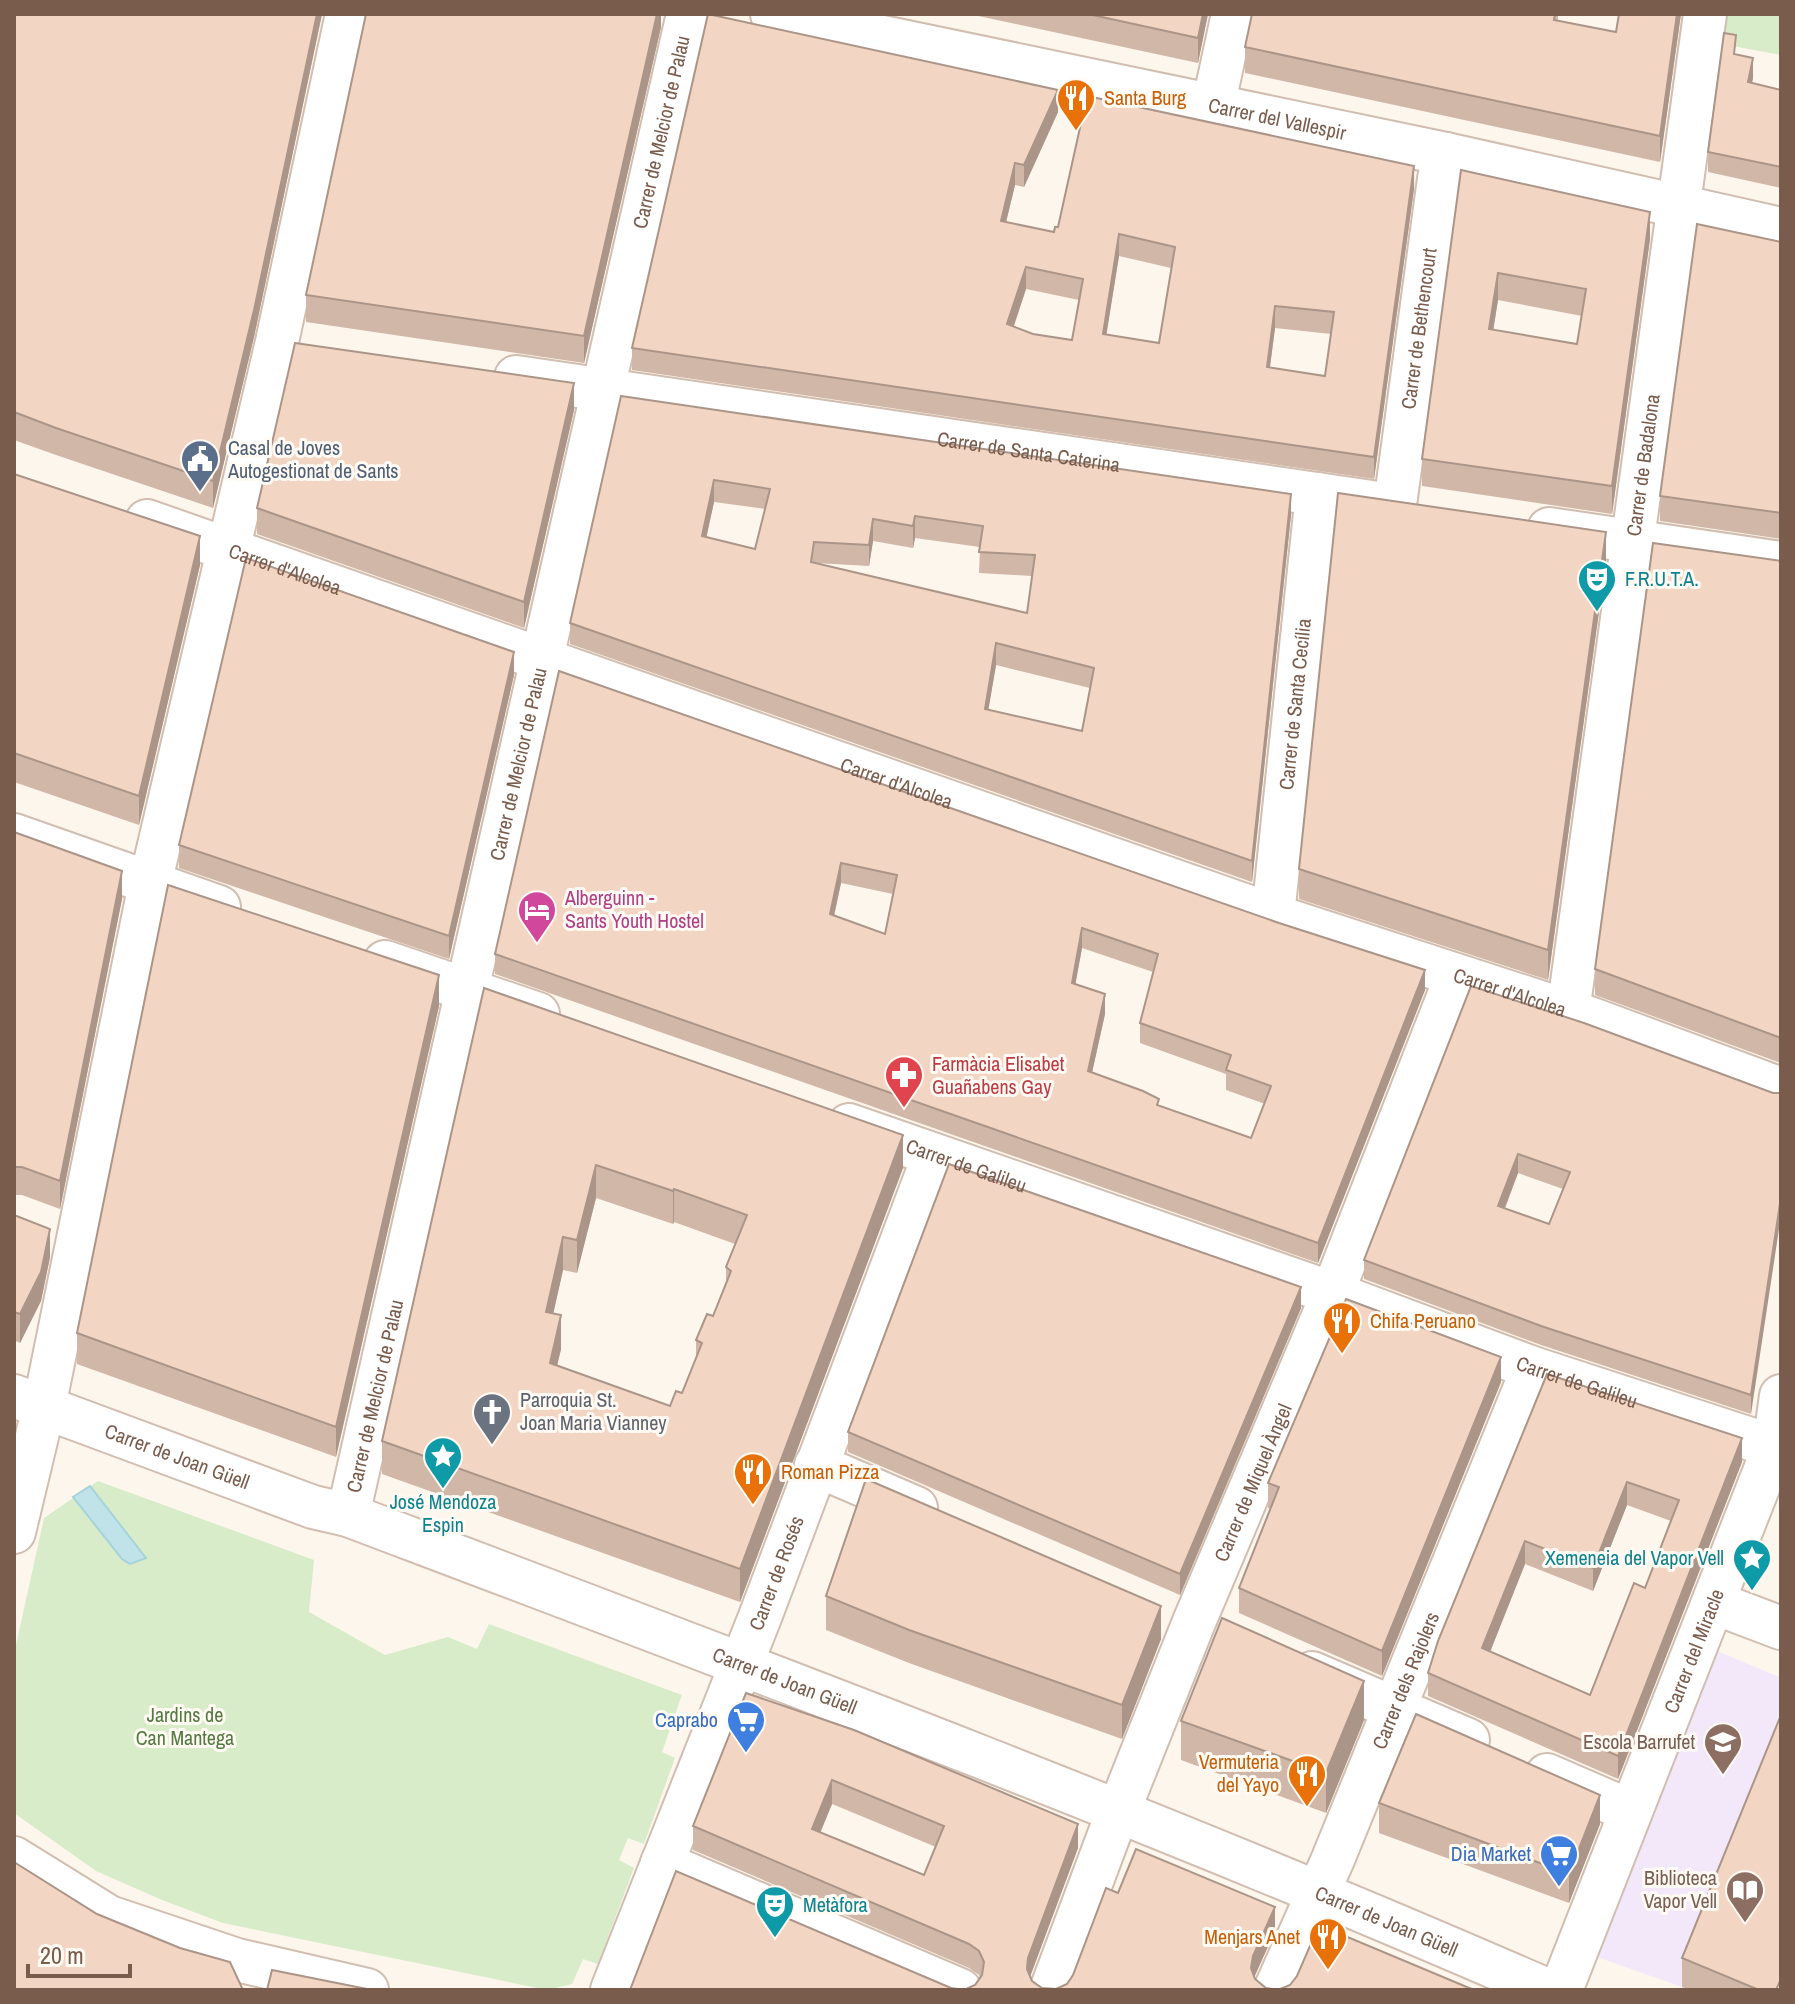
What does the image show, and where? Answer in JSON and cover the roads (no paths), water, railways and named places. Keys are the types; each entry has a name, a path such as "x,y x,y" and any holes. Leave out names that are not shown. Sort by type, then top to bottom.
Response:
{"street":[{"path":"14,1532 29,1401 77,1241 150,884 277,342 347,14"},
{"name":"Carrer de Melcior de Palau","path":"348,1515 688,14"},
{"name":"Carrer del Vallespir","path":"772,14 1446,154 1781,229"},
{"path":"1213,107 1233,14"},
{"name":"Carrer de Badalona","path":"1568,1012 1705,14"},
{"name":"Carrer de Bethencourt","path":"1395,505 1439,179 1446,154"},
{"path":"277,342 318,349"},
{"name":"Carrer de Santa Caterina","path":"484,372 1439,512"},
{"name":"Carrer de Santa Cecília","path":"1273,915 1317,494"},
{"name":"Carrer d'Alcolea","path":"118,511 1273,915 1568,1012 1781,1089"},
{"path":"1514,523 1781,563"},
{"path":"14,835 248,917"},
{"path":"352,951 579,1029"},
{"name":"Carrer de Miquel Àngel","path":"1051,1990 1194,1622 1332,1293 1456,977"},
{"name":"Carrer de Galileu","path":"816,1113 1332,1293 1533,1368 1777,1448"},
{"name":"Carrer de Rosés","path":"612,1990 934,1155"},
{"path":"38,1226 77,1241"},
{"name":"Carrer dels Rajolers","path":"1275,1990 1319,1893 1533,1368"},
{"name":"Carrer del Miracle","path":"1561,1990 1777,1448 1781,1396"},
{"name":"Carrer de Joan Güell","path":"29,1401 313,1507 348,1515 740,1664 1119,1812 1547,1990"},
{"path":"816,1465 954,1525"},
{"path":"1715,1603 1781,1628"},
{"path":"1152,1609 1235,1638"},
{"path":"1278,1657 1630,1811"},
{"path":"14,1858 109,1917 256,1978 367,1990"},
{"path":"662,1863 960,1990"}],"water":[{"path":"90,1486 146,1558 130,1564 122,1559 73,1497"}],"place":[{"name":"Santa Burg","path":"1076,132"},
{"name":"Casal de Joves Autogestionat de Sants","path":"200,493"},
{"name":"F.R.U.T.A.","path":"1597,613"},
{"name":"Alberguinn - Sants Youth Hostel","path":"537,944"},
{"name":"Farmàcia Elisabet Guañabens Gay","path":"904,1109"},
{"name":"Chifa Peruano","path":"1342,1355"},
{"name":"Parroquia St. Joan Maria Vianney","path":"492,1446"},
{"name":"José Mendoza Espin","path":"443,1490"},
{"name":"Roman Pizza","path":"753,1506"},
{"name":"Xemeneia del Vapor Vell","path":"1752,1592"},
{"name":"Caprabo","path":"746,1754"},
{"name":"Escola Barrufet","path":"1723,1776"},
{"name":"Vermuteria del Yayo","path":"1307,1808"},
{"name":"Dia Market","path":"1559,1888"},
{"name":"Biblioteca Vapor Vell","path":"1745,1924"},
{"name":"Metàfora","path":"775,1939"},
{"name":"Menjars Anet","path":"1328,1971"}],"park label":[{"name":"Jardins de Can Mantega","path":"185,1726"}]}
